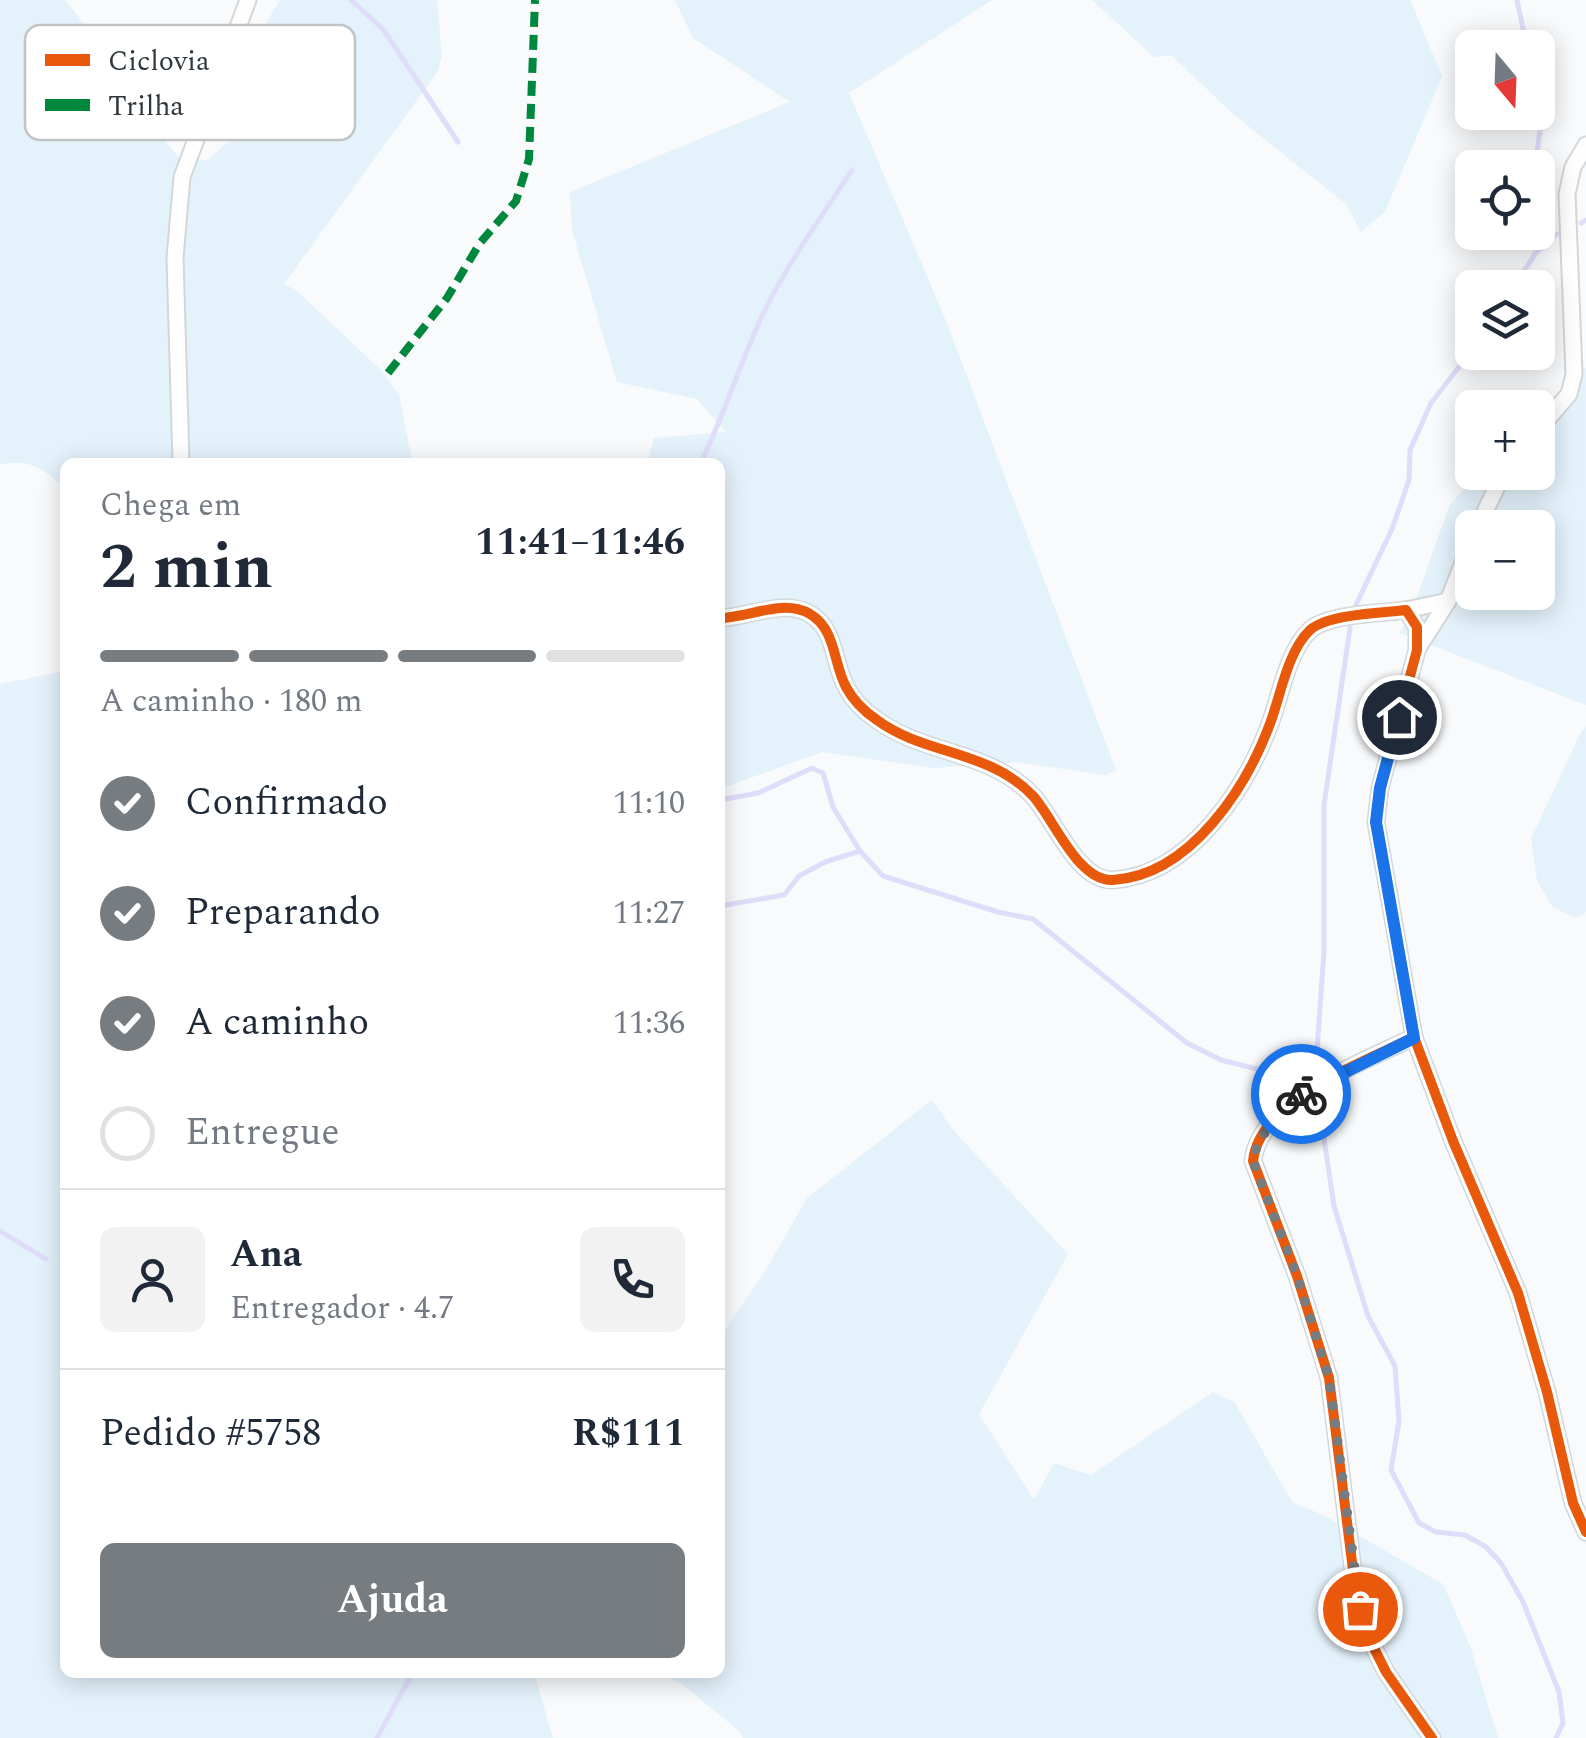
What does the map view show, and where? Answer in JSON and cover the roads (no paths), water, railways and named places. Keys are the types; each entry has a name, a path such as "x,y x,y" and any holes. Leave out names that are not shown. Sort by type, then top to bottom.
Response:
{"street":[{"path":"239,25 248,0"},
{"path":"181,458 175,258 182,177 196,140"},
{"path":"1555,410 1569,394 1574,374 1568,194 1573,167 1586,145"},
{"path":"1455,583 1417,650 1380,788 1376,822 1414,1038 1518,1293 1569,1487 1586,1532"},
{"path":"725,617 774,609 810,614 824,626 845,686 878,722 904,736 969,756 1003,772 1028,790 1048,813 1082,867 1097,879 1113,880 1170,860 1212,824 1249,768 1297,650 1309,631 1322,623 1448,601"},
{"path":"1406,610 1416,627 1417,650"},
{"path":"1414,1038 1298,1096 1254,1148 1253,1161 1297,1276 1329,1378 1355,1586 1366,1632 1386,1672 1432,1738"}],"waterway":[{"path":"351,0 383,29 458,142"},
{"path":"1517,0 1523,30"},
{"path":"1538,150 1541,130"},
{"path":"703,458 773,295 852,170"},
{"path":"1581,223 1586,220"},
{"path":"1525,270 1557,234"},
{"path":"1535,250 1535,254"},
{"path":"1354,609 1392,529 1409,480 1410,450 1431,403 1457,370"},
{"path":"1315,1079 1324,951 1324,805 1350,628"},
{"path":"725,799 758,793 812,768 823,773 833,807 860,851 883,876 1033,919 1187,1043 1221,1060 1261,1070 1316,1065"},
{"path":"725,905 784,895 799,876 825,862 860,851"},
{"path":"1318,1098 1334,1206 1368,1316 1395,1366 1399,1421 1391,1470 1419,1523 1436,1532 1465,1535 1486,1547 1501,1563 1523,1602 1559,1692 1563,1723 1556,1738"},
{"path":"0,1231 46,1259"},
{"path":"377,1738 410,1678"}]}
